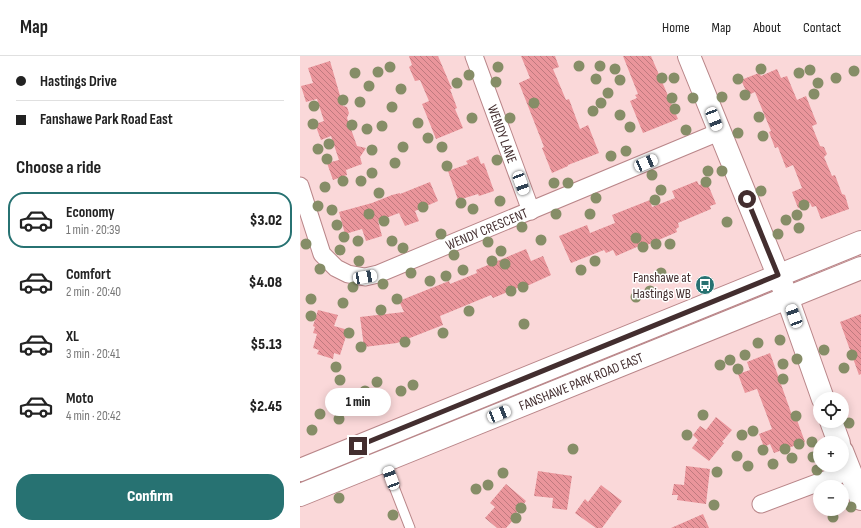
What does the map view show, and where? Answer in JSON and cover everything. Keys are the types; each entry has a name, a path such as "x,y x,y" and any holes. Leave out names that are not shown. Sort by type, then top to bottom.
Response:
{"main road":[{"path":"689,56 787,297 821,392"},
{"name":"FANSHAWE PARK ROAD EAST","path":"300,470 861,242"},
{"name":"FANSHAWE PARK ROAD EAST","path":"300,495 861,268"},
{"path":"849,471 861,499"}],"street":[{"name":"WENDY LANE","path":"474,56 531,211"},
{"name":"WENDY CRESCENT","path":"300,186 322,254 336,268 348,274 365,277 378,274 719,132"},
{"path":"761,504 846,472"}],"lane":[{"path":"384,461 410,528"}],"building":[{"path":"409,56 438,56 452,89 450,89 457,108 455,109 463,128 436,139 422,104 429,101 420,80 415,81 409,67 412,65"},
{"path":"521,56 555,56 559,67 553,69 566,100 569,99 580,129 588,125 599,153 552,173 542,148 544,147 519,83 530,78"},
{"path":"623,56 651,56 678,119 643,133 630,101 637,98 635,95 638,94"},
{"path":"330,61 343,106 347,107 349,113 347,118 357,146 366,148 360,157 362,164 346,170 347,175 333,180 327,163 339,160 331,136 321,140 315,124 324,121 317,99 306,102 301,86 313,83 308,68"},
{"path":"777,69 781,78 787,76 797,100 806,96 817,124 812,126 820,146 824,147 827,154 824,157 832,176 835,175 842,194 845,195 849,209 821,219 816,206 812,207 810,203 798,208 792,192 802,188 793,165 786,168 778,147 775,148 769,132 771,131 755,92 748,95 741,80 759,73 761,76"},
{"path":"478,156 481,164 484,163 494,191 479,196 478,194 458,200 448,171 468,164 466,161"},
{"path":"697,181 699,185 707,182 716,204 710,206 711,209 678,223 679,227 676,229 677,232 616,256 613,250 606,253 604,250 571,263 559,236 587,225 590,233 615,223 612,215 650,200 652,207 675,198 672,191"},
{"path":"430,182 438,201 415,211 419,221 405,226 399,213 378,221 382,236 366,241 362,229 345,234 339,212 372,203 392,195 400,194"},
{"path":"526,249 531,261 543,256 551,275 527,286 527,284 493,298 491,295 440,316 443,325 397,343 364,347 360,317 404,312 399,301 449,281 450,284 477,273 476,270"},
{"path":"318,310 338,315 334,326 348,330 340,355 334,353 333,359 317,354 319,350 313,348 317,334 313,333 315,327 313,326"},
{"path":"861,314 861,374 859,375 840,322"},
{"path":"770,353 794,421 797,420 805,442 774,453 770,444 764,447 759,434 772,429 757,389 745,393 738,374 750,370 747,362"},
{"path":"716,417 732,430 722,442 724,443 709,461 692,448 698,440 693,435 700,426 706,430"},
{"path":"686,466 710,469 706,504 677,500 678,495 672,495 674,484 684,485"},
{"path":"538,471 572,476 567,510 552,508 553,498 534,496"},
{"path":"506,484 526,501 506,528 497,528 485,518 495,507 490,503"},
{"path":"601,485 622,501 602,528 596,528 575,513 585,499 588,502"},
{"path":"703,514 709,528 671,528"}],"place":[{"name":"Fanshawe at Hastings WB","path":"705,285"}],"route":[{"path":"358,446 778,275 747,199"}]}
